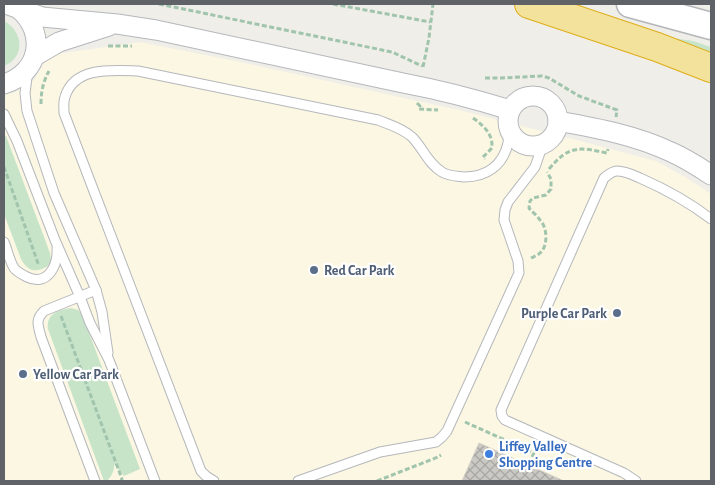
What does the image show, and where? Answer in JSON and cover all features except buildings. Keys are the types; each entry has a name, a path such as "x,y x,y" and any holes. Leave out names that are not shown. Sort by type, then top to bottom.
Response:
{"highway":[{"path":"529,4 657,47 711,68"}],"main road":[{"path":"630,4 711,26"}],"street":[{"path":"11,5 42,17 117,24 156,30 430,88 473,99 509,119"},
{"path":"11,5 26,16 34,28 37,42 32,62"},
{"path":"4,84 18,78 32,62 59,42 117,24"},
{"path":"538,96 552,106 558,121 554,135 549,140 543,144 529,146 522,144 511,134 509,119 515,103 522,98 538,96"},
{"path":"558,121 600,129 673,152 711,176"}],"lane":[{"path":"32,62 26,93 26,111 54,192 96,290 102,312 109,360"},
{"path":"214,481 200,471 64,113 64,98 70,86 94,71 138,71 378,120 411,136 432,165 442,173 451,176 469,177 495,168 502,159 509,142 509,119"},
{"path":"4,114 17,141 55,240 90,323 109,360 156,481"},
{"path":"298,481 380,452 436,442 447,431 519,273 518,261 504,220 505,210 508,202 535,167 543,144"},
{"path":"636,481 624,473 505,420 502,416 502,410 604,178 611,172 618,171 635,176 685,200 711,219"},
{"path":"4,242 14,268 22,275 31,279 39,279 50,274 55,267 57,259 55,240"},
{"path":"95,481 39,328 38,320 44,310 96,290"}],"path":[{"path":"159,4 392,52 422,66 429,38 433,4"},
{"path":"333,4 430,22"},
{"path":"485,78 542,76 555,81 579,96 617,110 615,118"},
{"path":"420,106 419,109 438,110"},
{"path":"465,115 479,122 488,131 492,148 483,157 489,163"},
{"path":"4,167 44,278"},
{"path":"531,258 543,250 545,226 529,208 529,205 533,198 546,195 551,189 547,172"},
{"path":"57,305 122,479 121,481"}],"shaded area":[{"path":"140,42 459,110 596,145 656,161 711,194 711,481 4,481 4,95 15,92 35,79 50,55"}],"green space":[{"path":"607,17 643,27 665,37 693,41 711,47 711,57"},
{"path":"4,21 15,31 18,37 19,50 16,57 4,66"},
{"path":"6,136 50,253 51,261 48,266 40,270 26,267 21,259 4,214 4,137"},
{"path":"71,308 78,310 82,314 140,469 124,476 114,464 114,469 107,481 104,481 48,329 51,316"}],"place":[{"name":"Red Car Park","path":"314,270"},
{"name":"Purple Car Park","path":"617,313"},
{"name":"Yellow Car Park","path":"23,374"},
{"name":"Liffey Valley Shopping Centre","path":"489,454"}]}
